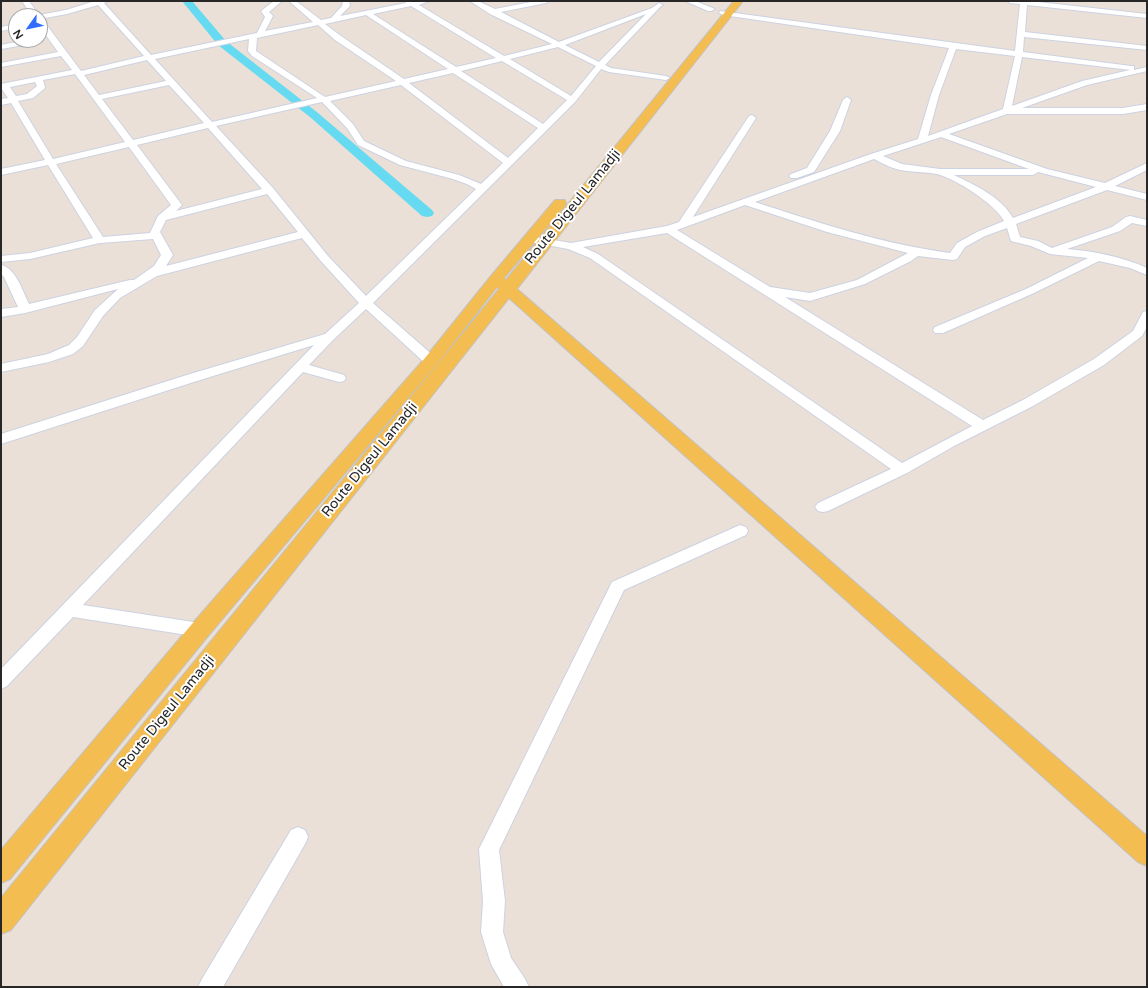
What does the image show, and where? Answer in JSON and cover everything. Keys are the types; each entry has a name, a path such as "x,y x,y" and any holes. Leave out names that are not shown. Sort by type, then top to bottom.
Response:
{"main road":[{"name":"Route Digeul Lamadji","path":"538,240 666,78 727,7"},
{"name":"Route Digeul Lamadji","path":"1,920 502,284 727,7"},
{"name":"Route Digeul Lamadji","path":"1,870 200,630 431,361 502,284"},
{"path":"502,284 1147,853"}],"street":[{"path":"279,1 265,11 265,13 272,17 257,36 252,51 255,54 325,100 350,126 361,143 403,163 456,177 471,182 481,188"},
{"path":"292,1 508,162"},
{"path":"339,13 346,6 346,1"},
{"path":"307,12 329,15 365,13 426,1"},
{"path":"473,1 600,66 619,72 666,78"},
{"path":"493,12 546,1"},
{"path":"688,1 952,46 1146,69"},
{"path":"1010,1 1147,16"},
{"path":"1007,111 1028,2"},
{"path":"410,3 572,100"},
{"path":"1,172 325,100 558,45 645,13 662,3"},
{"path":"1,681 329,337 366,303 572,100 600,66 662,3"},
{"path":"48,16 100,7"},
{"path":"48,20 100,7"},
{"path":"100,7 148,57 269,190 304,234 366,303 431,361"},
{"path":"1,102 6,92 38,79 78,73 148,57 321,23 329,15 339,13 365,13 544,128"},
{"path":"288,22 301,27"},
{"path":"1,368 47,358 69,351 76,346 99,314 117,295 153,274 165,262 167,255 155,232 162,218 177,204 48,33"},
{"path":"1021,34 1147,48"},
{"path":"48,39 52,38"},
{"path":"922,141 935,95 952,46"},
{"path":"1,65 63,53"},
{"path":"571,246 669,229 1085,83 1146,69"},
{"path":"6,92 30,96 41,86 38,79"},
{"path":"97,98 171,82"},
{"path":"6,92 100,240"},
{"path":"690,213 811,170 835,131 847,100"},
{"path":"1007,111 1123,111 1147,107"},
{"path":"683,224 752,118"},
{"path":"940,134 1044,172 1147,197"},
{"path":"874,156 900,167 940,172 1044,172"},
{"path":"746,202 802,222 855,237 916,252 953,257 961,245 981,234 1105,187 1147,166"},
{"path":"940,172 974,188 998,206 1011,223 1015,239 1034,243 1050,251 1086,254 1134,266 1147,272"},
{"path":"162,218 269,190"},
{"path":"1050,251 1116,229 1130,219 1147,223"},
{"path":"669,229 983,426"},
{"path":"153,274 304,234"},
{"path":"1,259 30,256 100,240 156,236"},
{"path":"538,240 571,246 594,256 902,470"},
{"path":"766,290 810,297 861,282 908,259 916,252"},
{"path":"939,330 1030,290 1098,257"},
{"path":"1,268 8,276 25,309"},
{"path":"1,313 25,309 85,293 141,281"},
{"path":"823,507 902,470 1028,403 1098,362 1138,333 1147,315"},
{"path":"1,439 195,377 329,337"},
{"path":"300,367 339,378"},
{"path":"517,987 502,964 492,932 494,901 490,849 537,750 618,586 740,531"},
{"path":"70,610 200,630"},
{"path":"210,987 298,837"}],"waterway":[{"path":"187,1 222,43 314,115 427,213"}]}
